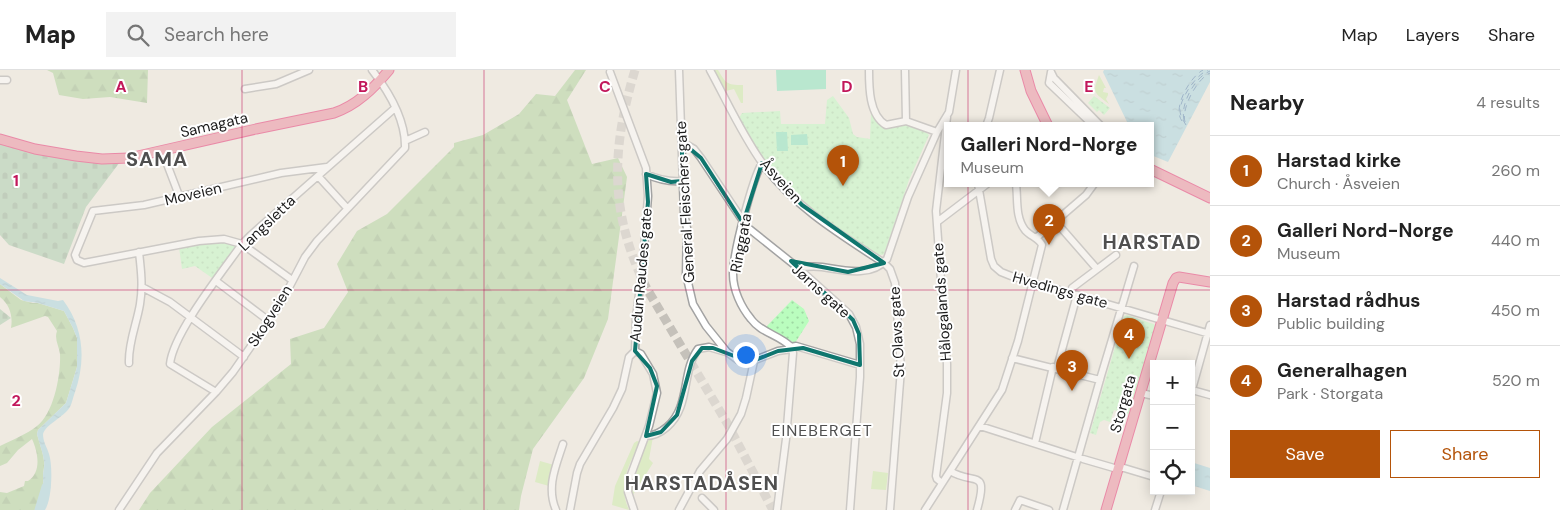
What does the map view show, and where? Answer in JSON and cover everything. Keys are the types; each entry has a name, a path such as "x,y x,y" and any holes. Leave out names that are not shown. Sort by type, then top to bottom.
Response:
{"highway":[{"name":"Samagata","path":"0,139 20,146 53,152 102,158 129,158 249,130 334,113 355,103 381,80 389,70"},
{"path":"1025,70 1031,91 1046,122"},
{"path":"1154,171 1207,197"},
{"name":"Storgata","path":"1106,510 1171,287 1176,278 1210,282"}],"street":[{"path":"245,89 276,84 309,70"},
{"path":"372,70 381,80 395,108 405,141 425,132"},
{"name":"General Fleischers gate","path":"679,70 682,181 684,214 688,228 687,282 693,304 727,352 738,360 754,361"},
{"name":"Åsveien","path":"710,70 762,163 780,184 806,209 884,263"},
{"path":"797,267 820,267 848,272 873,269 884,263 908,197 937,132 906,122 886,125 880,120 870,98 869,70"},
{"path":"905,70 906,122"},
{"name":"Hålogalands gate","path":"946,122 956,70"},
{"path":"988,122 1000,70"},
{"path":"1051,71 1048,83 1090,122"},
{"path":"1051,71 1054,78 1097,122"},
{"name":"Audun Raudes gate","path":"570,510 580,464 615,404 622,388 629,357 635,351 636,318 648,202 646,174 645,165 610,72"},
{"name":"Langsletta","path":"216,392 170,364 172,352 191,317 242,244 395,108"},
{"name":"Hålogalands gate","path":"937,132 947,117"},
{"name":"Hålogalands gate","path":"942,483 937,480 936,476 947,393 936,211 944,140"},
{"name":"Skogveien","path":"119,510 157,453 216,392 244,357 281,303 292,280 317,241 402,152 405,148 405,141"},
{"name":"Jørns gate","path":"682,142 694,149 701,158 743,223 777,253 797,267 853,320 859,334 860,365 850,510"},
{"path":"162,151 180,198"},
{"name":"Ringgata","path":"762,163 756,175 743,223 733,273 737,295 756,326 785,342 791,348 796,346 860,365"},
{"name":"Moveien","path":"139,252 84,263 76,258 78,245 93,211 144,205 281,173 328,166"},
{"path":"646,174 665,181 682,181"},
{"path":"318,176 347,208"},
{"path":"937,222 978,187"},
{"name":"Hvedings gate","path":"978,187 991,259 998,269 1010,276 1209,333"},
{"path":"925,510 1002,390 1012,358 1042,245 1036,238 1030,236 1020,221 1016,187"},
{"path":"1086,187 1088,192"},
{"path":"1036,238 1056,222 1092,187"},
{"path":"1056,222 1097,269"},
{"path":"129,363 129,353 142,287 139,252 215,239 232,240 242,244 292,280"},
{"path":"1035,443 1074,294 1072,288 1116,255"},
{"name":"St Olavs gate","path":"884,263 894,276 900,356 890,510"},
{"path":"1063,510 1134,266"},
{"path":"216,281 269,321"},
{"path":"142,287 170,302 244,357"},
{"path":"1195,382 1210,325"},
{"path":"646,436 661,432 678,415 692,361 698,349 709,347 727,352"},
{"path":"678,510 700,471 724,443 736,423 744,407 754,361 791,348 786,439 778,510"},
{"path":"634,510 628,492 629,480 655,407 657,386 650,368 641,354 635,351"},
{"path":"1012,358 1100,380"},
{"path":"1141,392 1150,395"},
{"path":"1195,392 1210,395"},
{"path":"980,426 1150,476"},
{"path":"556,510 550,488 563,444"},
{"path":"950,471 954,474 975,479 980,483 982,489 977,510"},
{"path":"1155,510 1160,495"},
{"path":"702,498 714,510"},
{"path":"1015,510 1020,500 1049,510"}],"highlighted area":[{"path":"682,142 701,158 743,223 762,163 802,205 884,263 848,272 791,261 853,320 859,334 860,365 803,348 778,351 750,362 713,348 702,348 692,361 677,415 661,432 646,436 657,386 650,368 635,351 648,202 646,174 671,182 682,181"}],"green space":[{"path":"47,70 148,70 147,103 110,97 83,99 59,95 53,73"},
{"path":"575,70 586,70 567,100 592,164 618,158 627,177 608,319 584,378 533,449 519,510 139,510 150,493 212,427 291,364 290,339 324,328 348,292 337,264 357,231 387,214 454,147 454,143 483,135 519,114 536,94 555,96"},
{"path":"714,70 718,70 727,82 743,85 743,103 741,103 734,89 726,91"},
{"path":"776,70 826,70 826,89 777,91"},
{"path":"1099,75 1106,88 1104,88 1103,92 1108,93 1106,99 1109,104 1097,95 1095,89"},
{"path":"833,96 849,118 853,134 857,137 870,139 871,114 875,113 883,125 901,124 913,126 929,135 909,180 884,254 882,255 877,254 844,232 797,196 770,167 755,147 739,118 742,113 780,111 781,124 825,124 827,100"},
{"path":"1094,96 1110,108 1104,115 1099,110 1097,112 1088,103"},
{"path":"776,132 787,132 788,151 777,151"},
{"path":"807,134 808,145 791,145 791,135"},
{"path":"0,142 120,162 86,207 64,264 9,245 0,235"},
{"path":"218,241 236,244 237,247 215,280 195,266 182,269 179,247"},
{"path":"0,284 21,300 64,311 77,338 77,367 66,403 38,430 37,434 43,454 44,490 42,503 37,510 0,510 0,492 7,493 24,486 25,481 28,481 35,472 38,462 32,439 18,450 7,463 0,466 0,446 33,429 43,420 48,412 58,382 60,354 56,340 57,331 48,317 45,316 11,328 11,315 8,307 0,297"},
{"path":"792,300 804,309 809,321 795,343 765,328"},
{"path":"0,309 11,318 0,325"},
{"path":"1127,315 1156,325 1129,414 1114,410 1110,422 1104,420 1100,422 1096,435 1090,433 1124,316"},
{"path":"653,437 649,459 653,463 631,498 630,491 635,464 643,448"},
{"path":"640,442 624,483 629,510 612,505 615,486 634,443"},
{"path":"540,461 554,465 549,486 535,482"},
{"path":"873,471 888,473 886,490 871,489"}],"water":[{"path":"1104,70 1210,70 1210,82 1168,162 1154,156 1154,122 1127,122 1103,72"},
{"path":"0,278 27,295 58,301 63,300 79,333 82,356 81,368 70,407 43,434 50,459 51,474 49,499 45,510 37,510 43,498 44,465 37,434 38,430 66,403 77,367 77,338 64,311 24,301 0,284"},
{"path":"1195,463 1210,468 1210,491 1195,486"}],"waterway":[{"path":"39,510 46,487"}],"ferry route":[{"path":"1182,121 1179,109 1184,93 1193,79 1203,70"},
{"path":"1186,125 1180,112 1183,99 1194,81 1208,70"},
{"path":"1184,120 1184,106 1190,92 1199,79 1210,71"},
{"path":"1185,122 1185,109 1191,94 1200,81 1210,73"}],"tunnel":[{"path":"635,70 621,127 618,154 620,207 626,234 647,289 727,423 773,510"}],"place":[{"name":"Harstad kirke","path":"843,186"},
{"name":"Galleri Nord-Norge","path":"1049,245"},
{"name":"Generalhagen","path":"1129,359"},
{"name":"Harstad rådhus","path":"1072,391"}],"district":[{"name":"SAMA","path":"157,159"},
{"name":"HARSTAD","path":"1152,242"},
{"name":"EINEBERGET","path":"822,430"},
{"name":"HARSTADÅSEN","path":"702,483"}]}
